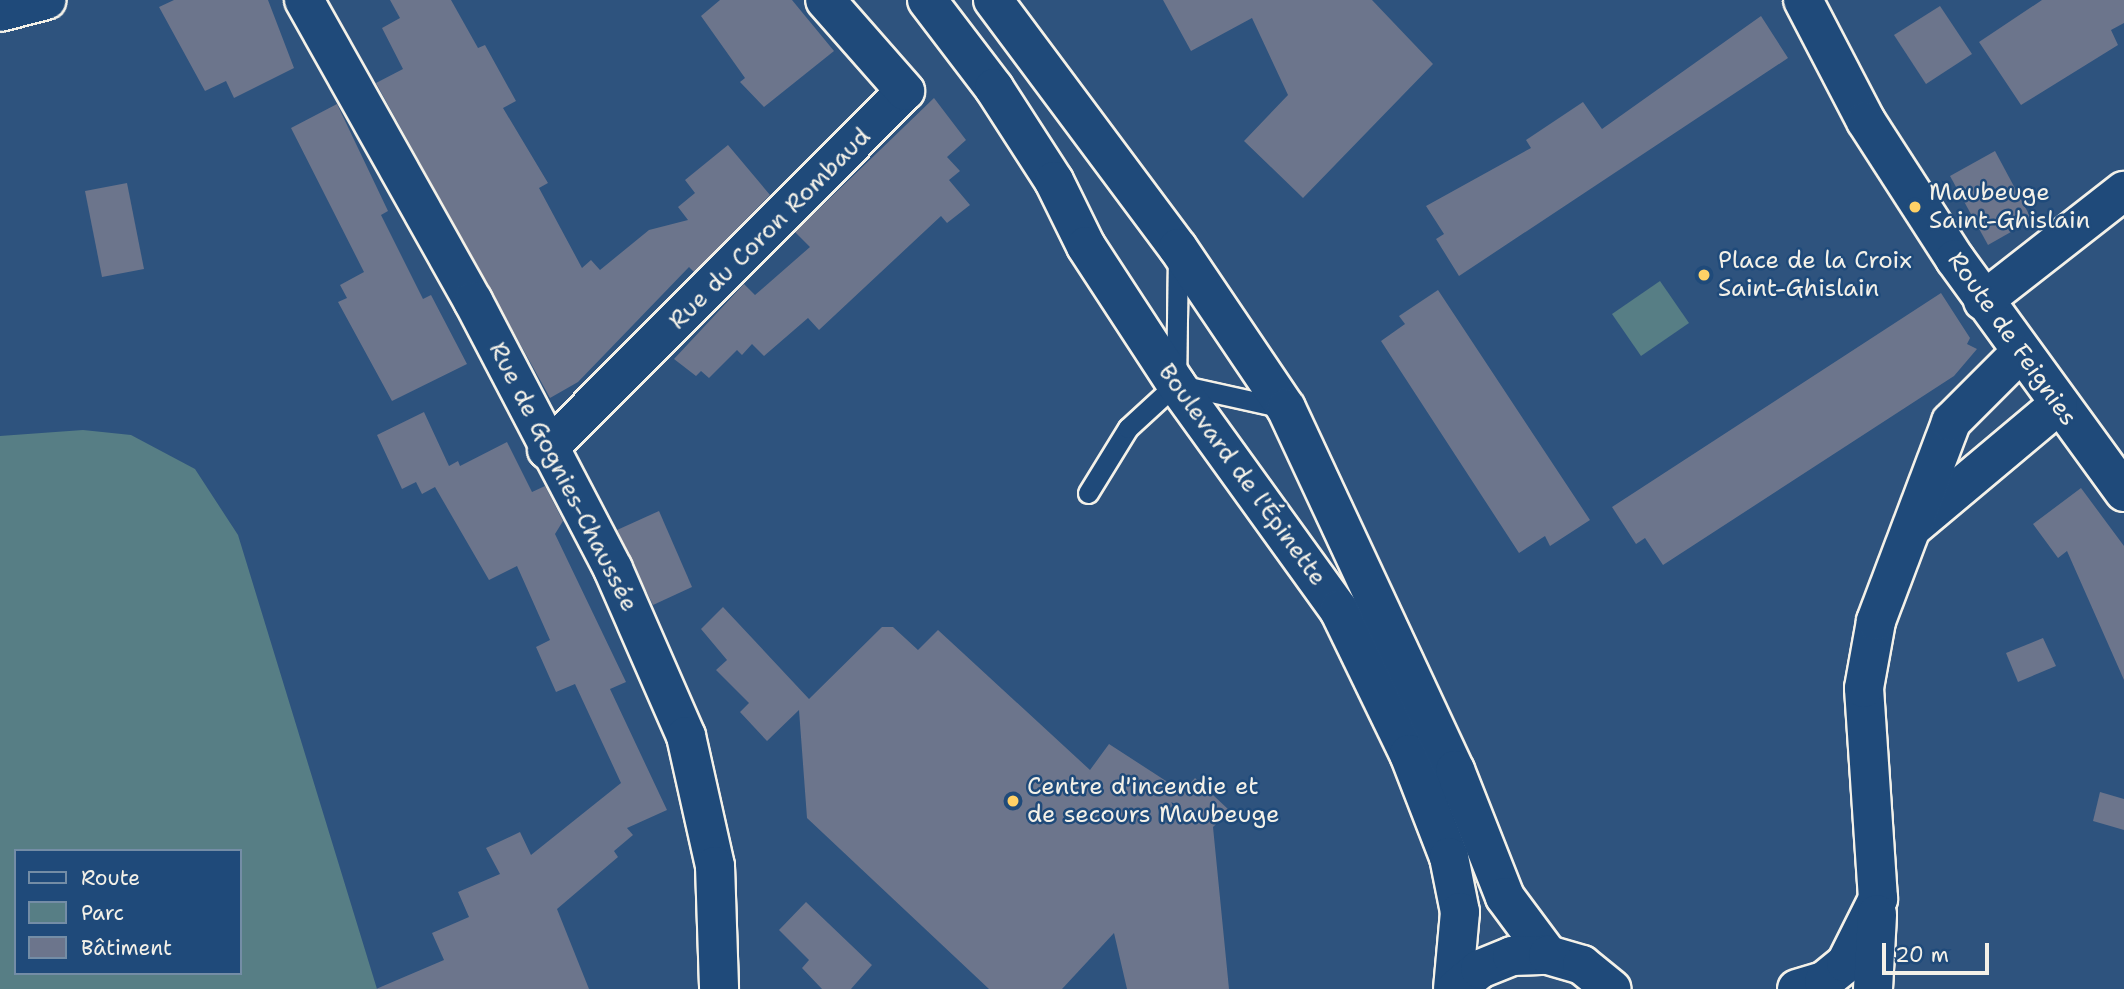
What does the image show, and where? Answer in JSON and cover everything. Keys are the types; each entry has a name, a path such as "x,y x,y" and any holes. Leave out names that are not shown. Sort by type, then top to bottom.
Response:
{"street":[{"path":"0,12 46,0"},
{"name":"Rue de Gognies-Chaussée","path":"304,0 473,301 547,450 612,569 687,736 715,866 719,989"},
{"name":"Rue du Coron Rombaud","path":"547,450 905,91 825,0"},
{"name":"Boulevard de l'Épinette","path":"927,0 994,88 1054,181 1086,246 1176,384 1339,610 1409,754 1449,857 1460,912 1455,989"},
{"name":"Boulevard de l'Épinette","path":"993,0 1178,248 1286,408 1455,770 1505,897 1548,954"},
{"name":"Route de Feignies","path":"1802,0 1866,121 1983,301 2019,354 2124,492"},
{"path":"1983,301 2124,191"},
{"path":"1873,989 1878,899 1864,688 1876,621 1951,422 2019,354"},
{"path":"1912,527 2058,405"},
{"path":"1797,989 1824,981 1846,963 1878,899"},
{"path":"1455,989 1480,969 1512,956 1548,954 1582,965 1612,989"}],"lane":[{"path":"1088,493 1128,428 1176,384 1178,248"},
{"path":"1176,384 1286,408"}],"green space":[{"path":"1660,281 1689,323 1641,356 1612,314"},
{"path":"83,430 131,435 195,469 238,535 377,989 0,989 0,436"}],"building":[{"path":"174,0 268,0 294,68 234,98 226,81 205,91 159,7"},
{"path":"390,0 451,0 478,48 485,45 516,101 503,108 548,183 539,188 582,268 591,260 600,270 649,230 688,220 678,207 695,193 685,180 728,145 770,195 694,272 689,267 578,382 550,398 376,83 403,69 382,28 400,18"},
{"path":"720,0 792,0 834,51 764,107 740,82 745,78 701,16"},
{"path":"1163,0 1372,0 1433,64 1303,198 1244,141 1288,95 1252,18 1191,51"},
{"path":"2042,0 2124,0 2124,23 2111,30 2118,45 2021,105 1979,42"},
{"path":"1940,6 1972,54 1926,84 1894,35"},
{"path":"1761,16 1788,58 1459,276 1436,239 1444,234 1426,206 1531,148 1526,140 1583,102 1602,129"},
{"path":"934,98 966,140 947,157 960,171 949,180 970,205 947,223 941,216 819,330 808,318 764,356 752,344 742,355 737,350 709,378 701,371 696,376 674,359 744,284 755,295 810,247 795,232"},
{"path":"337,104 388,211 381,215 423,299 431,295 467,364 392,401 338,302 347,298 340,285 364,272 291,128"},
{"path":"1995,151 2032,220 1988,245 1950,176"},
{"path":"127,183 144,269 102,277 85,191"},
{"path":"1438,290 1590,520 1550,546 1545,536 1519,553 1381,341 1405,324 1399,316"},
{"path":"1941,293 1970,338 1967,344 1977,349 1954,376 1663,565 1645,538 1636,544 1612,507"},
{"path":"424,412 449,466 458,461 460,466 507,442 532,492 545,486 563,521 555,534 626,682 610,689 667,810 627,828 633,835 614,851 618,857 557,909 589,989 376,989 444,960 432,933 469,917 458,892 500,874 486,848 520,832 531,855 621,783 575,684 556,692 536,647 550,640 517,566 489,580 435,487 422,494 416,482 402,489 377,435"},
{"path":"2081,488 2124,546 2124,680 2067,551 2058,558 2033,524"},
{"path":"659,511 692,587 653,605 617,530"},
{"name":"Centre d'incendie et de secours Maubeuge","path":"723,607 809,699 882,627 893,627 918,650 938,630 1090,770 1109,744 1183,792 1195,778 1230,811 1213,827 1229,989 1127,989 1114,933 1062,989 989,989 807,818 799,710 767,741 740,712 749,703 716,670 727,660 701,629"},
{"path":"2043,638 2056,666 2018,682 2006,653"},
{"path":"2100,792 2124,799 2124,830 2093,821"},
{"path":"806,902 872,965 851,989 822,989 802,968 809,960 779,930"}],"place":[{"name":"Maubeuge Saint-Ghislain","path":"1915,207"},
{"name":"Place de la Croix Saint-Ghislain","path":"1704,275"},
{"name":"Centre d'incendie et de secours Maubeuge","path":"1013,801"}]}
